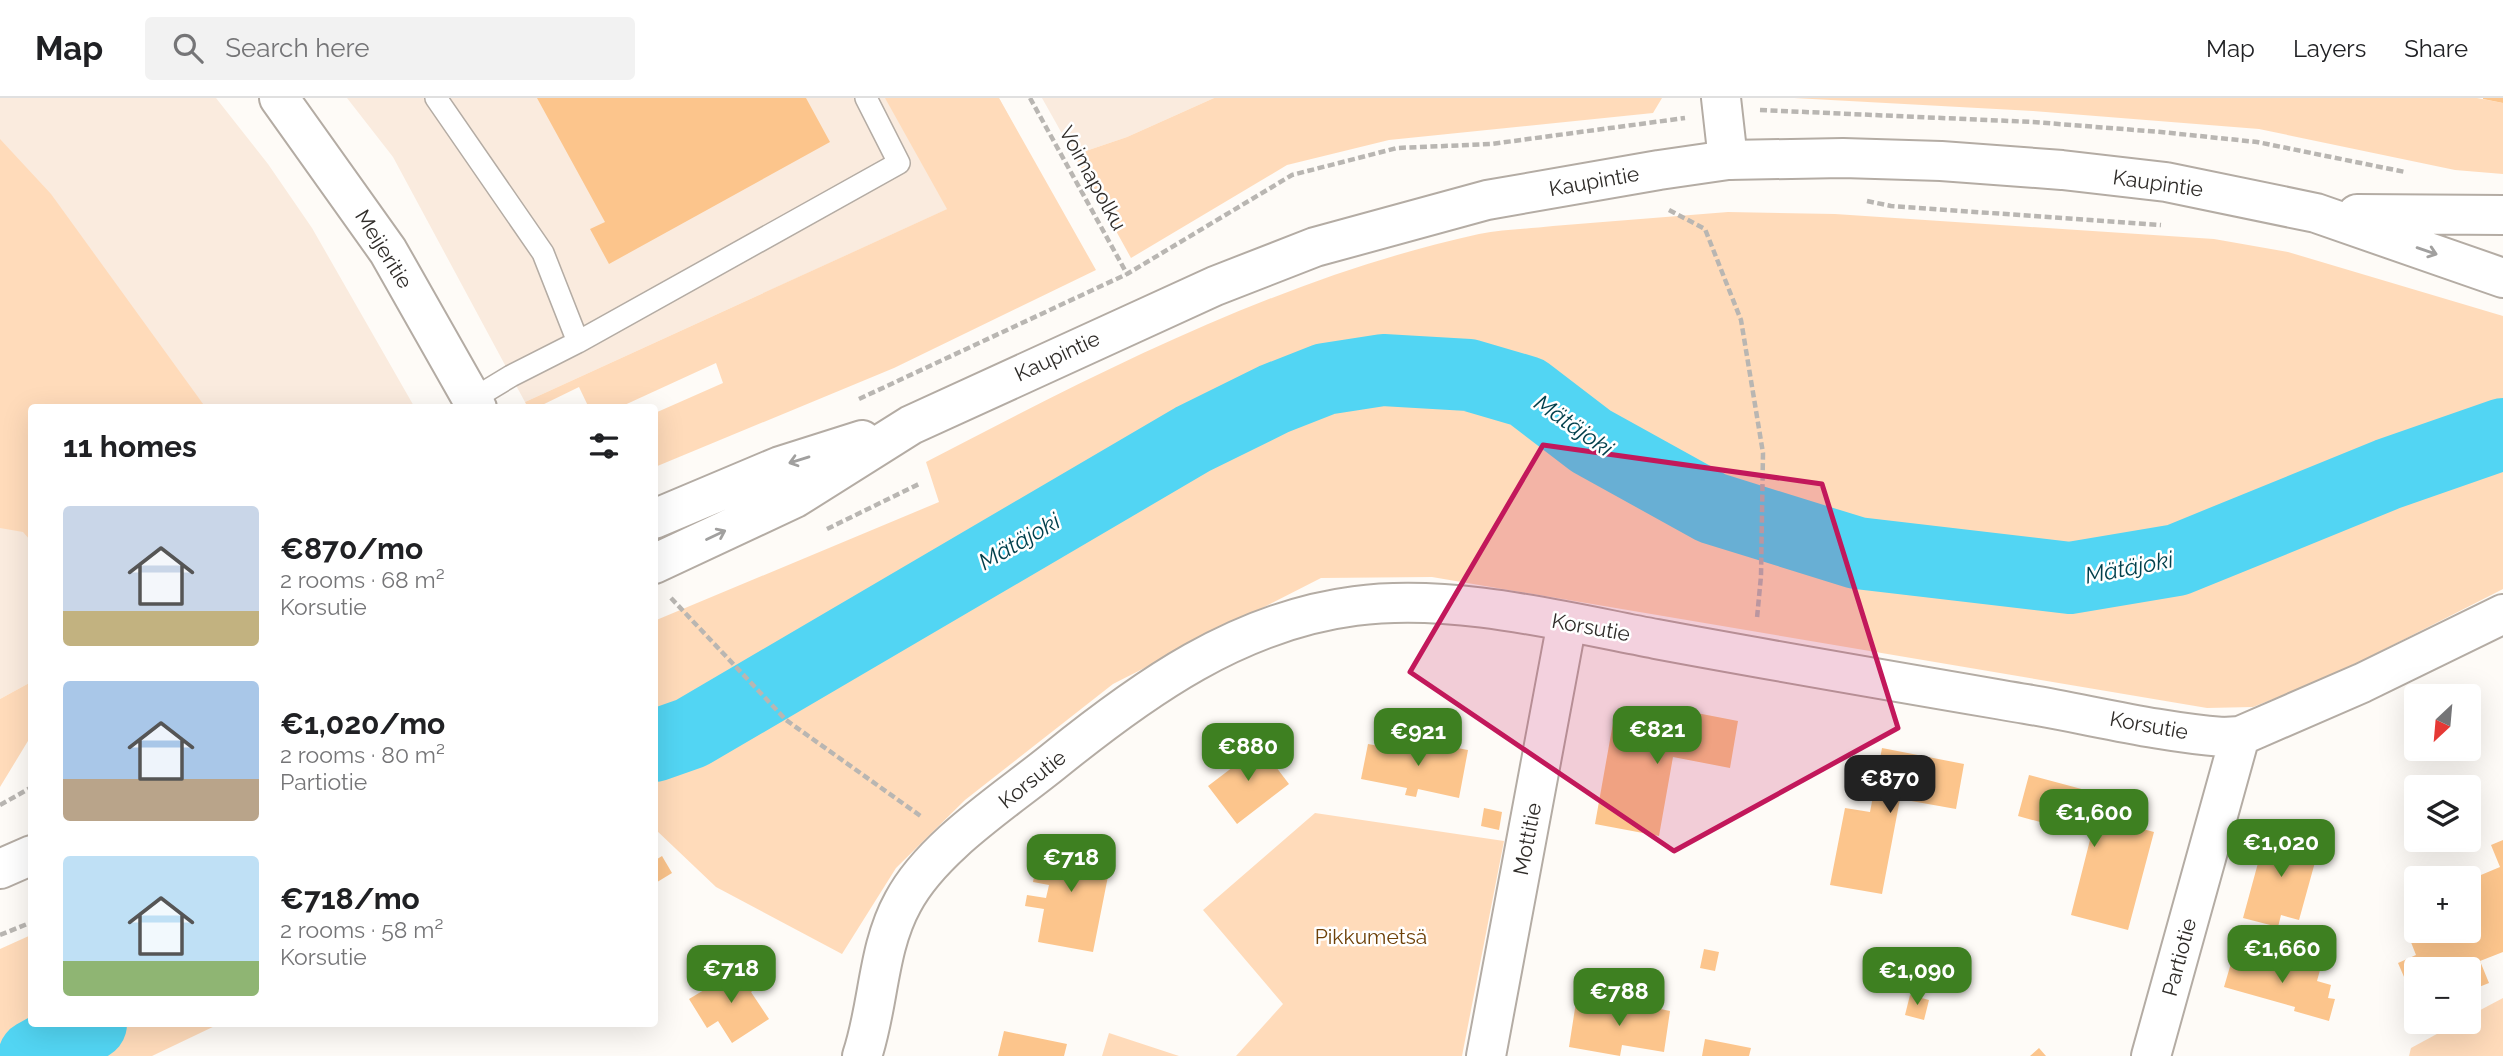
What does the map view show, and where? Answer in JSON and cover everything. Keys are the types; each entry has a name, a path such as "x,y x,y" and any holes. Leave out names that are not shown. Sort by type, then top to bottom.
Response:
{"street":[{"name":"Meijeritie","path":"279,98 388,251 475,403"},
{"path":"1721,98 1728,160"},
{"name":"Kaupintie","path":"660,578 911,425 1132,321 1315,247 1487,200 1728,160 1927,160 2062,170 2166,182 2316,213 2503,278"},
{"name":"Kaupintie","path":"2316,213 2421,217 2503,215"},
{"name":"Kaupintie","path":"2421,217 2503,244"},
{"name":"Kaupintie","path":"658,517 780,466 911,425"},
{"name":"Korsutie","path":"862,1056 886,946 903,901 925,872 955,841 1115,711 1171,673 1235,641 1290,620 1356,606 1417,603 1506,611 2197,733 2240,736 2362,683 2503,614"},
{"name":"Mottitie","path":"1486,1056 1567,622"},
{"name":"Partiotie","path":"2151,1056 2240,736"}],"lane":[{"path":"436,98 544,253 578,342"},
{"path":"475,403 510,376 578,342 899,163 866,98"}],"path":[{"name":"Voimapolku","path":"1030,98 1127,274"},
{"path":"1856,199 1891,206 2164,225"},
{"path":"1676,205 1665,207 1705,229 1741,320 1763,453 1761,576"},
{"path":"660,578 728,660 786,720 955,841"},
{"path":"0,805 28,789"},
{"path":"0,935 28,924"}],"highlighted area":[{"path":"1543,445 1822,484 1898,728 1674,851 1410,672"}],"shaded area":[{"path":"0,98 216,98 268,164 312,228 413,404 28,404 28,684 0,699"},
{"path":"347,98 999,98 1037,168 525,402 393,157"},
{"path":"1042,98 1214,98 1127,137 1074,155"}],"green space":[{"path":"885,98 999,98 1096,270 894,368 658,466 658,412 723,383 716,363 627,404 587,404 579,387 544,404 525,402 947,209"},
{"path":"1214,98 1662,98 1653,113 1389,140 1287,165 1131,258 1074,155 1127,137"},
{"path":"1794,98 2477,98 2503,103 2503,174 2455,170 2259,129 2033,111"},
{"path":"0,139 51,194 203,404 28,404 28,538 23,532 0,528"},
{"path":"1728,212 1835,214 2214,239 2288,252 2503,316 2503,589 2332,676 2253,707 2207,708 1432,577 1321,578 1113,684 965,800 896,868 842,954 716,887 658,832 658,619 939,502 926,462 1127,361 1265,301 1335,275 1406,252 1497,231"},
{"path":"28,684 28,741 0,787 0,699"},
{"name":"Pikkumetsä","path":"1315,813 1504,841 1462,1056 1236,1056 1283,1004 1203,910"},
{"path":"28,936 28,1027 213,1027 152,1056 0,1056 0,949"},
{"path":"2503,998 2503,1056 2409,1056 2411,1048 2437,1034 2481,1034 2481,1010"},
{"path":"1109,1033 1179,1056 1102,1056"}],"building":[{"path":"537,98 806,98 830,142 609,264 590,229 605,222"},
{"path":"2483,98 2503,98 2503,103 2483,99"},
{"path":"1671,708 1738,721 1730,768 1673,757 1659,836 1595,824 1613,723 1666,733"},
{"path":"1420,741 1468,750 1459,798 1418,789 1416,797 1405,795 1407,788 1361,779 1368,744 1418,753"},
{"path":"1241,744 1249,754 1260,746 1289,784 1237,824 1208,786 1233,767 1225,757"},
{"path":"1882,748 1964,764 1956,809 1900,799 1882,894 1830,885 1845,808 1870,812"},
{"path":"2029,775 2104,795 2098,817 2154,832 2128,930 2071,915 2091,836 2018,816"},
{"path":"1484,808 1502,812 1499,830 1481,826"},
{"path":"2267,830 2320,844 2299,920 2281,915 2278,927 2243,918"},
{"path":"1057,840 1113,851 1093,952 1038,942 1044,909 1025,906 1027,895 1046,898 1049,885 1033,882 1039,849 1055,852"},
{"path":"2503,840 2503,952 2481,961 2481,957 2412,957 2416,955 2411,943 2481,943 2481,875 2500,867 2491,845"},
{"path":"662,856 672,873 658,882 658,858"},
{"path":"1704,949 1719,952 1715,971 1700,968"},
{"path":"2234,953 2295,969 2297,963 2320,970 2317,981 2331,985 2328,998 2335,999 2329,1021 2294,1011 2295,1007 2224,987"},
{"path":"2404,960 2404,977 2398,963"},
{"path":"2481,963 2489,983 2481,986"},
{"path":"744,966 758,987 751,992 769,1019 732,1043 718,1021 707,1028 689,999"},
{"path":"1910,995 1929,1000 1924,1020 1905,1015"},
{"path":"1614,999 1670,1011 1664,1052 1622,1045 1620,1056 1569,1047 1576,1002 1612,1008"},
{"path":"1004,1031 1067,1044 1064,1056 998,1056"},
{"path":"1705,1039 1751,1048 1749,1056 1702,1056"},
{"path":"2039,1048 2046,1056 2030,1056"}],"waterway":[{"path":"1381,352 1383,370"},
{"name":"Mätäjoki","path":"658,745 691,733 1193,439 1274,399 1325,379 1383,370 1469,375 1527,392 1591,441 1712,508 1857,553 2070,578 2177,560 2388,474 2503,434"},
{"name":"Mätäjoki","path":"34,1056 86,1027"}]}
